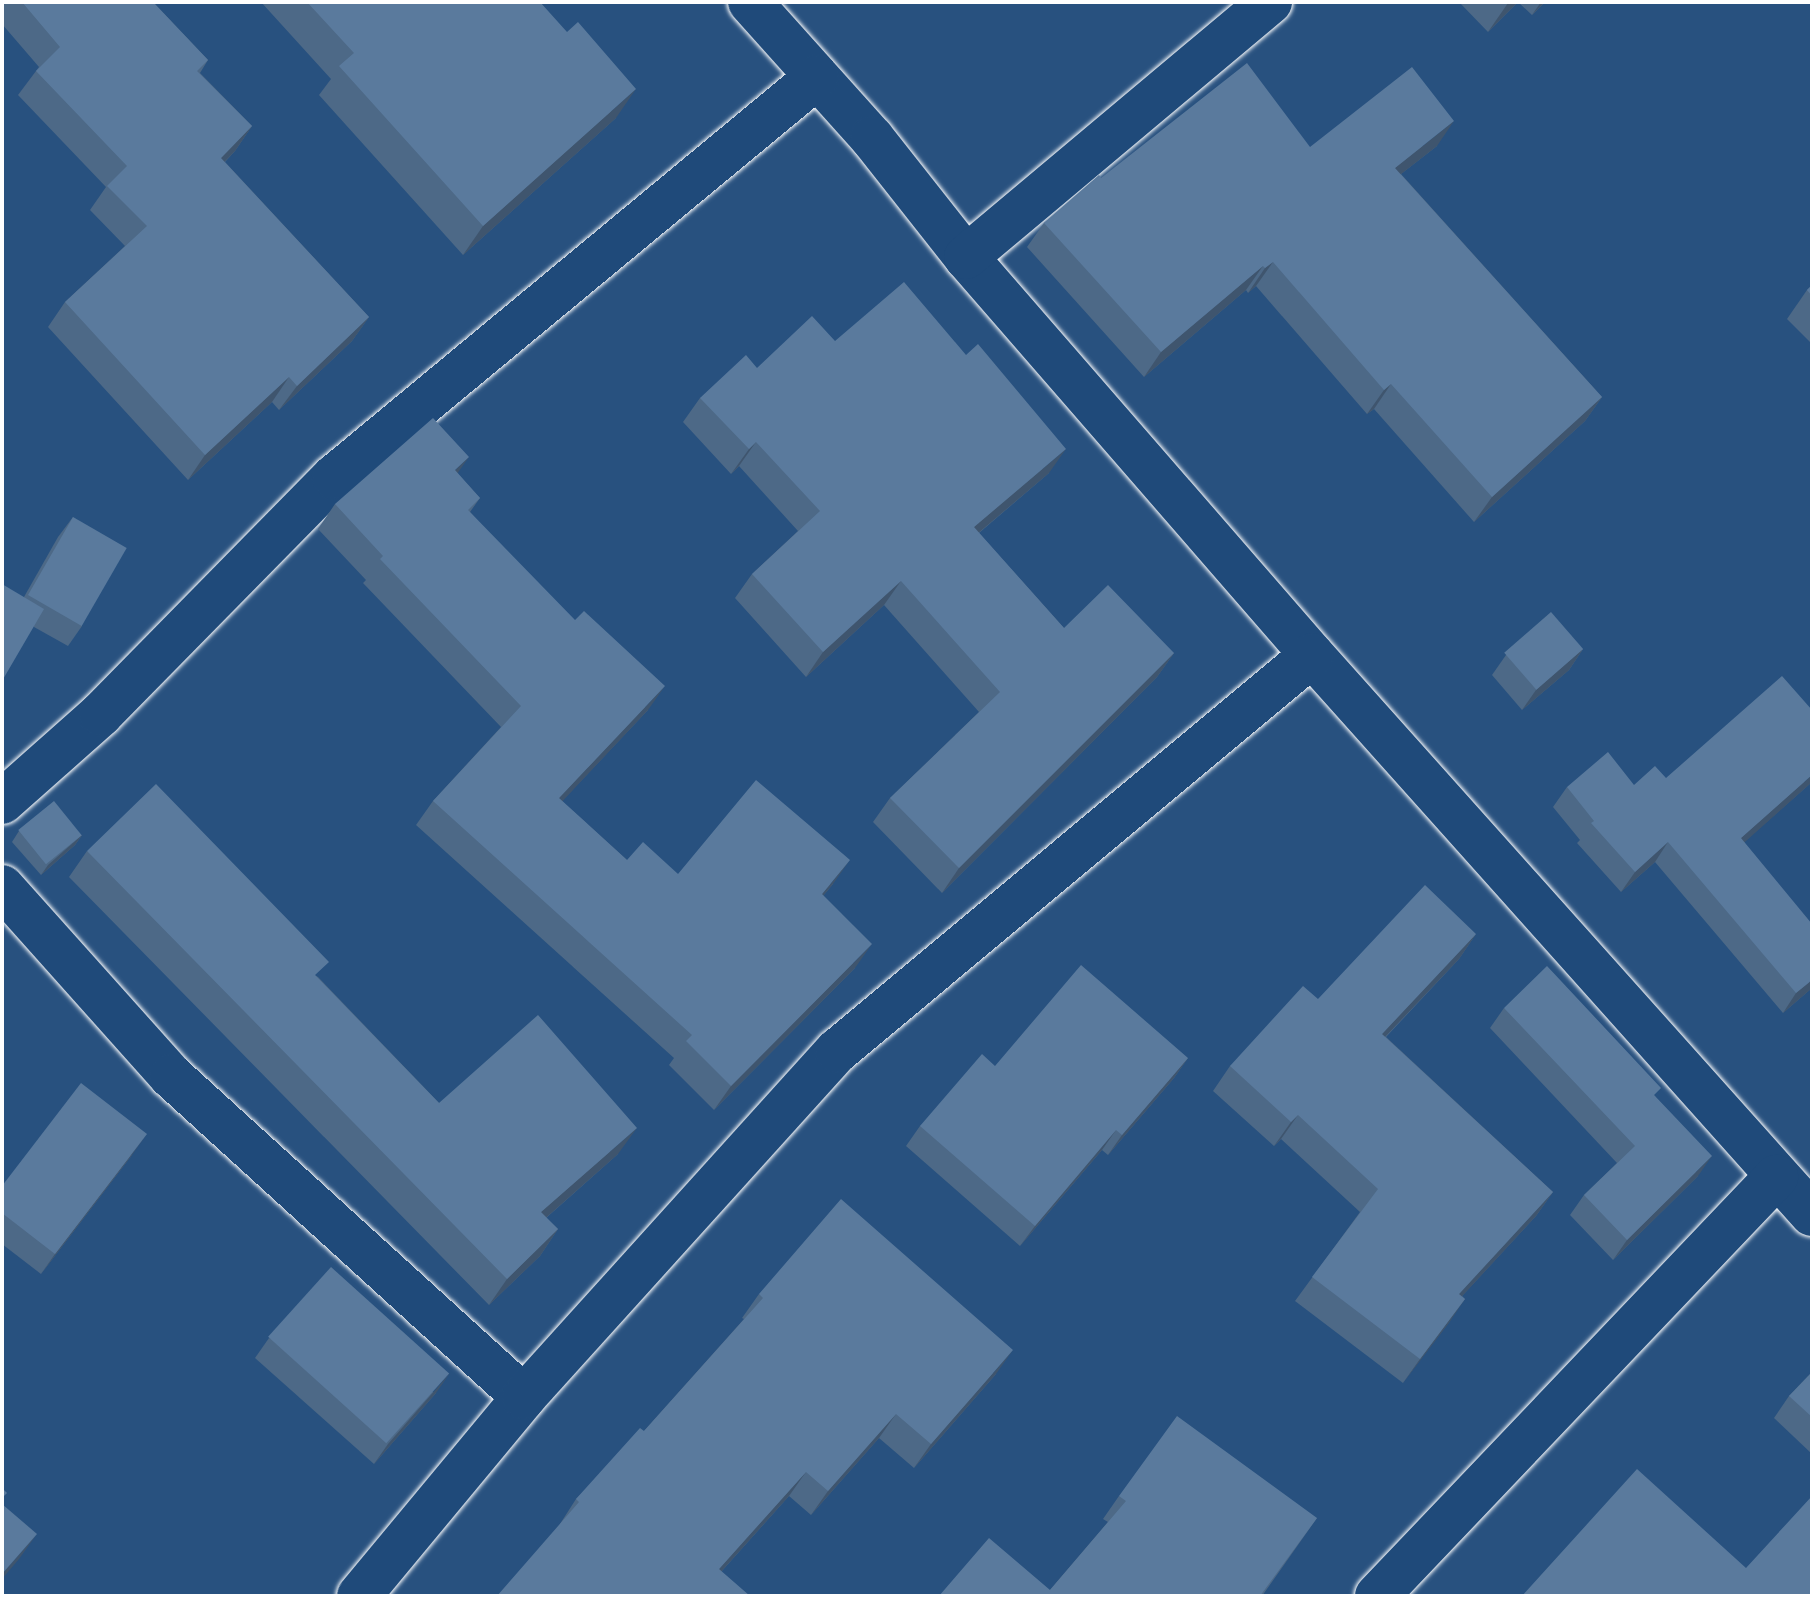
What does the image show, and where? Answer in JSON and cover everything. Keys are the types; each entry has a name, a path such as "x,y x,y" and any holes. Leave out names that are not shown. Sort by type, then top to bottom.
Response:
{"street":[{"path":"750,2 872,138 966,257 1312,655 1812,1214"},
{"path":"966,257 1270,2"},
{"path":"2,802 101,714 334,477 817,77"},
{"path":"359,1596 524,1397 837,1051 1312,655"},
{"path":"2,887 171,1076 524,1397"},
{"path":"1377,1596 1776,1177"}],"building":[{"path":"22,2 153,2 208,60 197,71 252,126 221,158 369,317 297,386 289,377 205,455 65,302 147,226 107,186 127,166 36,71 60,47"},
{"path":"307,2 540,2 567,32 578,22 636,89 483,226 339,66 354,53"},
{"path":"1247,63 1310,147 1412,67 1454,121 1395,168 1602,397 1492,497 1391,384 1384,390 1273,262 1265,268 1263,266 1161,352 1044,223 1099,175 1101,178"},
{"path":"904,282 966,355 978,344 1066,449 974,527 1064,628 1108,585 1174,653 959,868 890,798 1000,692 901,581 823,652 752,574 820,511 756,442 749,449 700,398 746,355 757,368 812,316 835,341"},
{"path":"433,418 469,457 455,470 480,498 468,510 575,620 584,611 665,686 559,798 627,860 643,842 678,874 756,780 850,860 822,894 872,944 731,1086 686,1041 692,1035 433,801 521,706 380,559 383,556 335,504"},
{"path":"73,517 127,548 82,626 28,595"},
{"path":"2,584 44,609 2,681"},
{"path":"1551,612 1583,649 1536,690 1504,653"},
{"path":"1782,676 1812,710 1812,775 1741,838 1812,924 1812,980 1796,993 1668,842 1635,872 1591,823 1594,821 1567,787 1608,752 1634,785 1655,766 1666,778"},
{"path":"156,784 329,962 315,975 439,1103 538,1015 637,1128 541,1212 558,1229 507,1279 87,851"},
{"path":"54,801 82,835 46,864 18,830"},
{"path":"1425,885 1476,934 1382,1034 1553,1192 1459,1294 1465,1299 1420,1359 1312,1277 1378,1189 1298,1115 1291,1122 1230,1066 1303,986 1318,999"},
{"path":"1081,965 1188,1058 1122,1135 1116,1130 1035,1226 920,1126 982,1054 995,1066"},
{"path":"1547,966 1661,1088 1654,1095 1712,1156 1627,1240 1584,1195 1635,1146 1504,1008"},
{"path":"81,1083 147,1134 55,1254 2,1213 2,1186"},
{"path":"841,1199 1013,1350 931,1444 896,1414 828,1491 806,1472 719,1569 750,1596 497,1596 579,1502 576,1499 640,1428 644,1431 763,1298 759,1294"},
{"path":"331,1267 449,1373 386,1443 268,1337"},
{"path":"1812,1372 1812,1417 1789,1396"},
{"path":"1177,1416 1317,1518 1260,1596 939,1596 989,1538 1050,1590 1126,1501 1119,1496"},
{"path":"1637,1469 1746,1568 1812,1496 1812,1596 1522,1596"},
{"path":"2,1504 37,1534 2,1574"}]}
